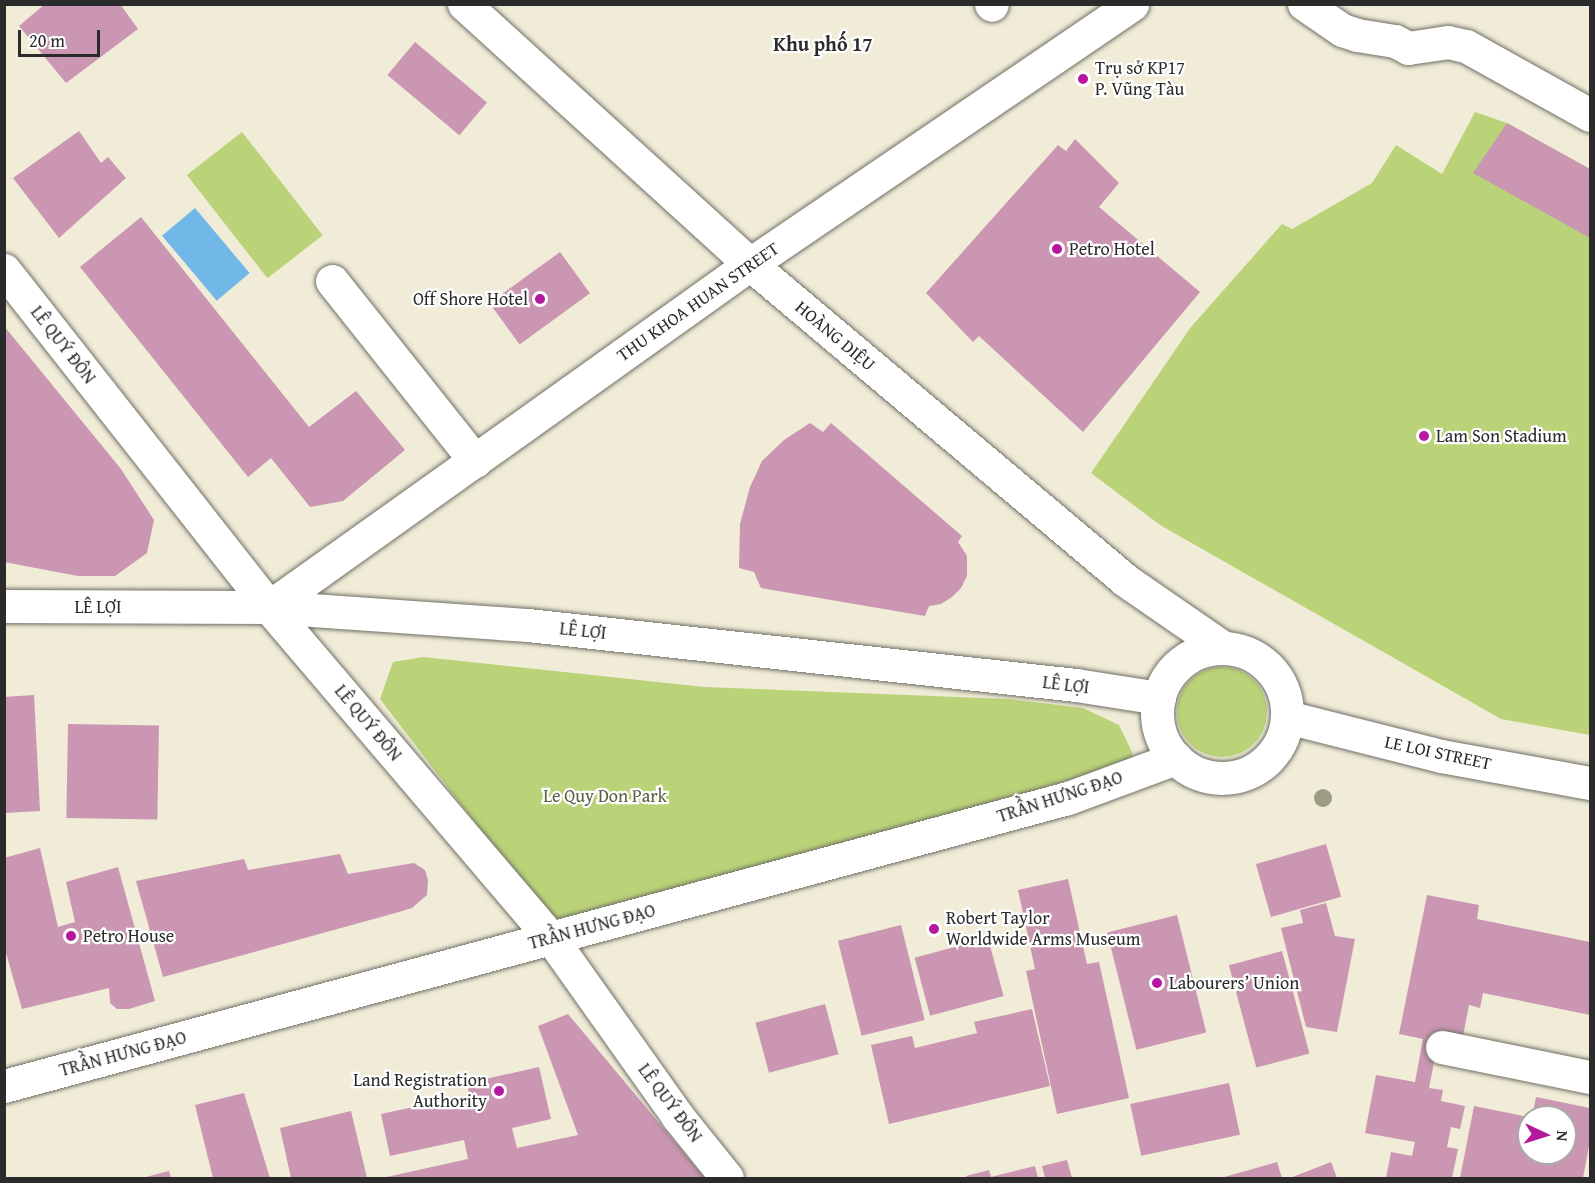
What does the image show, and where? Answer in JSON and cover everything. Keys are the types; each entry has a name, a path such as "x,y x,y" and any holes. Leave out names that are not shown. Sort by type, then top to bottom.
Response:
{"street":[{"name":"HOÀNG DIỆU","path":"464,4 750,264 1125,580 1222,647"},
{"name":"THU KHOA HUAN STREET","path":"269,608 750,264 1132,4"},
{"path":"1304,4 1342,30 1395,40 1408,48 1448,42 1466,45 1590,115"},
{"name":"LÊ QUÝ ĐÔN","path":"4,270 269,608 551,938 678,1117 727,1179"},
{"path":"332,281 475,460"},
{"name":"LÊ LỢI","path":"4,606 269,608 528,625 1076,686 1159,698"},
{"path":"1222,647 1243,651 1262,661 1276,676 1285,696 1287,717 1282,738 1271,756 1255,769 1235,777 1214,778 1193,771 1176,758 1163,741 1158,719 1159,698 1167,678 1182,661 1200,651 1222,647"},
{"name":"LE LOI STREET","path":"1287,717 1441,756 1590,783"},
{"name":"TRẦN HƯNG ĐẠO","path":"4,1086 1068,798 1176,758"},
{"path":"1442,1047 1590,1077"}],"green space":[{"name":"Lam Son Stadium","path":"1475,112 1507,123 1590,169 1590,735 1501,719 1160,525 1091,473 1191,327 1282,224 1292,229 1372,183 1396,145 1442,174"},
{"path":"242,132 323,235 267,278 187,175"},
{"name":"Le Quy Don Park","path":"423,657 704,687 1008,699 1083,708 1119,725 1132,752 1133,761 587,924 549,919 380,699 393,662"},
{"path":"1222,667 1239,671 1254,680 1263,695 1267,712 1263,729 1254,744 1239,753 1222,757 1205,753 1190,744 1181,729 1177,712 1181,695 1190,680 1205,671"}],"water":[{"path":"195,208 250,273 217,301 162,236"}],"building":[{"path":"45,4 120,4 138,29 66,83 19,26"},
{"path":"415,42 487,102 459,135 387,75"},
{"path":"1507,123 1590,169 1590,238 1473,173"},
{"path":"79,131 101,163 108,157 126,178 59,238 13,178"},
{"name":"Petro Hotel","path":"1075,139 1119,183 1099,207 1200,292 1083,432 979,336 973,342 926,293 1058,145 1066,151"},
{"path":"141,217 309,427 356,391 405,450 343,501 310,507 271,458 248,477 80,267"},
{"name":"Off Shore Hotel","path":"560,252 590,293 520,344 490,303"},
{"path":"4,326 121,469 154,520 147,553 115,576 78,576 4,562"},
{"path":"810,423 823,432 831,423 962,536 958,542 967,556 967,576 961,588 952,597 941,604 929,606 925,616 761,588 754,572 739,568 740,524 750,487 762,461 784,440"},
{"path":"34,695 40,811 4,813 4,697"},
{"path":"68,724 159,726 157,820 66,818"},
{"path":"1326,844 1341,897 1271,917 1256,864"},
{"name":"Petro House","path":"40,848 58,927 75,922 66,882 118,867 155,1001 129,1009 117,1009 110,1003 109,988 22,1009 4,946 4,858"},
{"path":"340,854 348,874 414,863 425,870 428,880 427,895 412,908 163,977 136,881 244,859 248,870"},
{"path":"1068,879 1087,964 1099,962 1129,1098 1057,1114 1026,971 1035,969 1018,890"},
{"path":"1427,895 1479,905 1477,919 1590,942 1590,1015 1483,993 1480,1008 1469,1005 1461,1047 1438,1042 1429,1088 1443,1090 1441,1101 1465,1106 1460,1129 1451,1127 1447,1147 1458,1149 1452,1178 1386,1178 1391,1152 1412,1156 1415,1142 1365,1133 1376,1075 1415,1082 1423,1039 1399,1034"},
{"path":"1326,903 1335,936 1355,939 1337,1032 1306,1027 1281,928 1303,923 1300,910"},
{"name":"Labourers’ Union","path":"1177,915 1206,1032 1136,1050 1107,932"},
{"path":"901,925 925,1020 862,1036 838,941"},
{"path":"988,938 1004,996 930,1016 915,958"},
{"path":"1282,951 1309,1053 1256,1068 1229,965"},
{"path":"825,1004 838,1054 769,1073 755,1023"},
{"path":"1032,1009 1050,1086 889,1124 871,1045 912,1036 915,1048 977,1033 974,1022"},
{"path":"568,1014 705,1178 382,1178 468,1159 464,1140 390,1156 381,1114 469,1095 467,1083 539,1067 551,1119 512,1128 517,1148 578,1135 538,1026"},
{"path":"1229,1083 1240,1135 1141,1156 1130,1104"},
{"path":"244,1093 270,1178 213,1178 195,1105"},
{"path":"1536,1097 1575,1105 1534,1105"},
{"path":"1577,1105 1590,1108 1590,1141 1583,1178 1460,1178 1474,1106 1517,1115 1517,1165 1577,1165"},
{"path":"351,1111 367,1178 291,1178 280,1128"},
{"path":"1067,1160 1072,1178 1045,1178 1042,1166"},
{"path":"1277,1162 1282,1178 1221,1178"},
{"path":"1331,1162 1337,1178 1290,1178"},
{"path":"1035,1166 1038,1178 967,1178 966,1176 989,1170 991,1177"},
{"path":"169,1171 171,1178 142,1178"}],"place":[{"name":"Trụ sở KP17 P. Vũng Tàu","path":"1083,79"},
{"name":"Petro Hotel","path":"1057,249"},
{"name":"Off Shore Hotel","path":"540,299"},
{"name":"Lam Son Stadium","path":"1424,436"},
{"name":"Robert Taylor Worldwide Arms Museum","path":"934,929"},
{"name":"Petro House","path":"71,936"},
{"name":"Labourers’ Union","path":"1157,983"},
{"name":"Land Registration Authority","path":"499,1091"}],"district":[{"name":"Khu phố 17","path":"823,43"}]}
